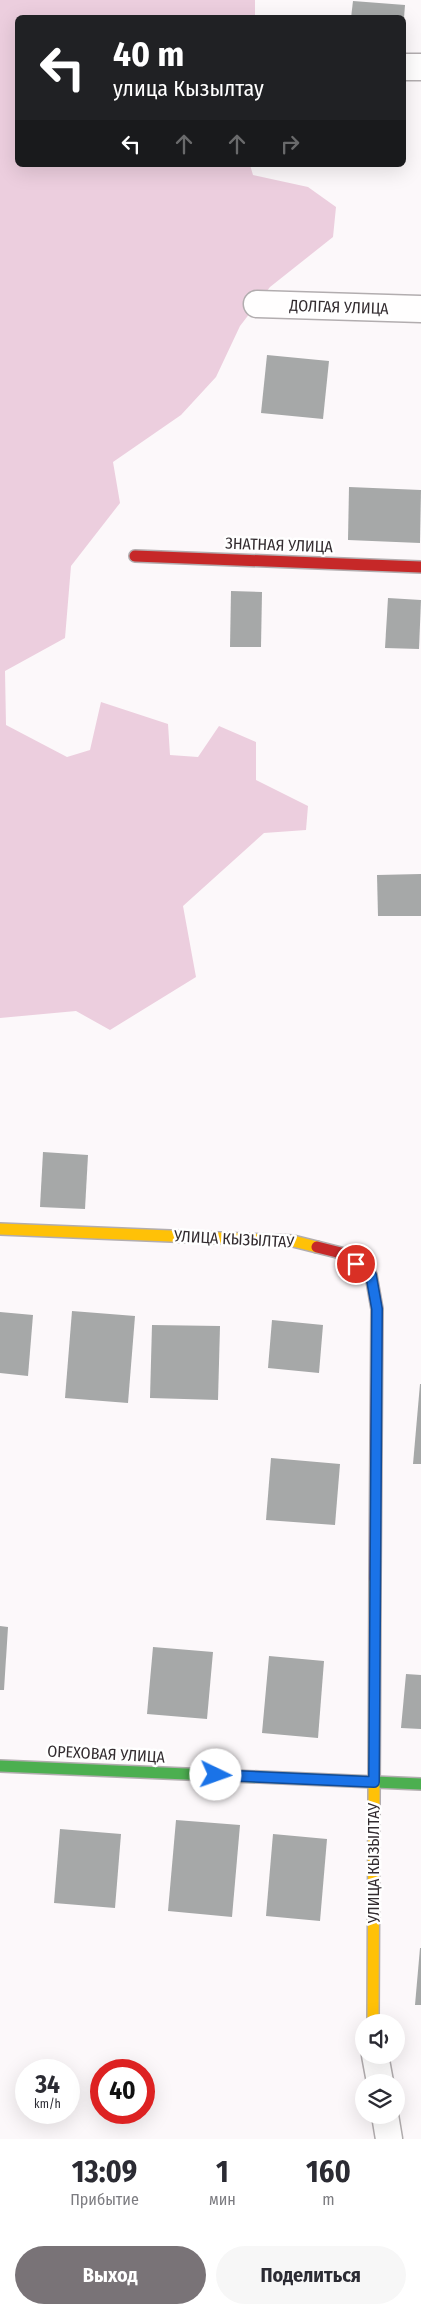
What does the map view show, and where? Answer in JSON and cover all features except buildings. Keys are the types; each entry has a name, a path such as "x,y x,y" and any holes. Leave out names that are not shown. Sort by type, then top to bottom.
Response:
{"street":[{"path":"406,67 421,67"},
{"name":"ДОЛГАЯ УЛИЦА","path":"257,304 421,309"},
{"name":"ЗНАТНАЯ УЛИЦА","path":"135,556 421,567"},
{"name":"УЛИЦА КЫЗЫЛТАУ","path":"0,1229 293,1241 341,1253 371,1275 377,1309 373,2014"},
{"name":"ОРЕХОВАЯ УЛИЦА","path":"0,1766 421,1784"},
{"path":"386,2124 389,2139"}],"shaded area":[{"path":"0,0 255,0 255,15 15,15 15,167 251,167 253,175 308,187 336,207 333,237 270,287 240,326 216,377 181,415 113,462 120,503 71,566 65,638 5,671 6,725 67,757 90,750 101,702 168,724 170,755 198,757 219,726 256,742 256,780 308,806 306,830 264,833 183,906 196,977 110,1030 76,1011 0,1018"}],"traffic: fast":[{"path":"0,1766 421,1784"}],"traffic: slow":[{"path":"0,1229 293,1241 317,1247"},
{"path":"373,2014 375,1579"}],"traffic: jam":[{"path":"135,556 421,567"},
{"path":"317,1247 341,1253 371,1275 377,1309 375,1579"}],"route":[{"path":"216,1775 374,1782 377,1309 371,1275 356,1264"}]}
